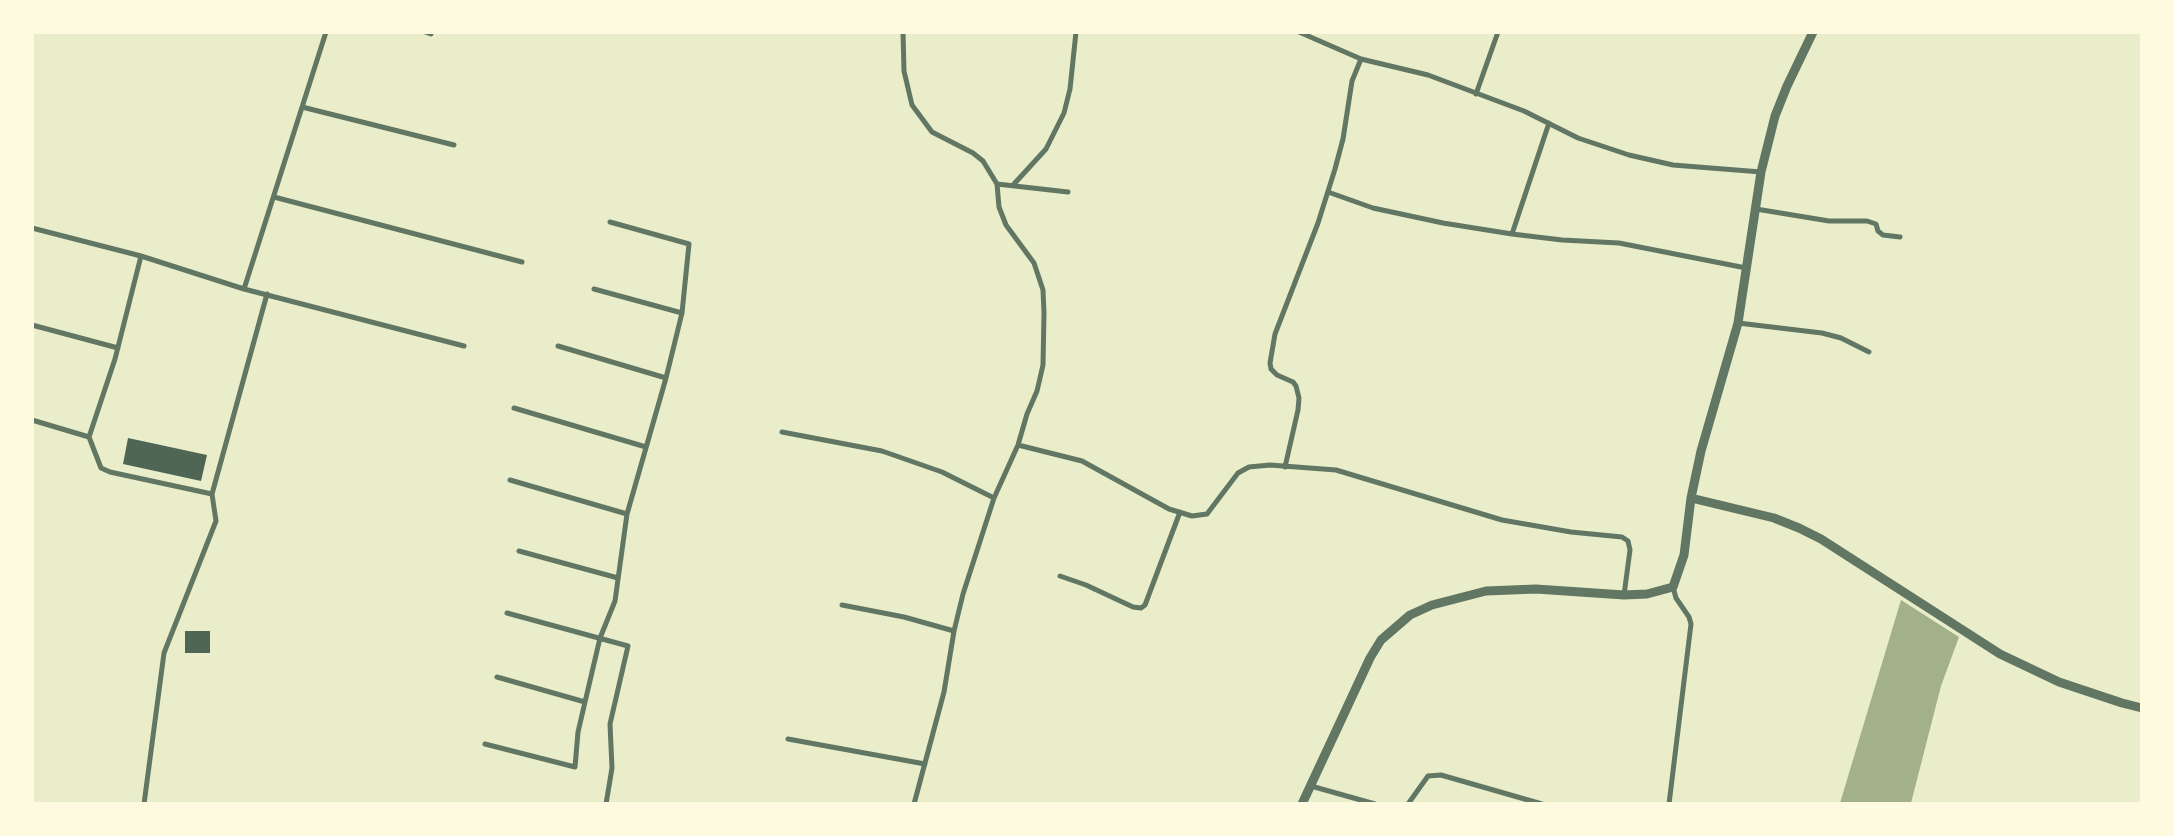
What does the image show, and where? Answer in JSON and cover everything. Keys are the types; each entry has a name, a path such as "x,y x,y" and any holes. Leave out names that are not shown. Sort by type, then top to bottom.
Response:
{"street":[{"path":"244,289 326,32"},
{"path":"903,32 904,70 912,105 921,120 932,132 973,153 982,161 997,184 999,207 1006,225 1034,263 1043,290 1044,313 1043,365 1037,391 1027,414 1018,445 994,498 963,594 954,631 944,692 914,804"},
{"path":"1014,184 1046,149 1064,113 1070,89 1076,32"},
{"path":"1299,32 1361,59 1428,75 1549,123 1578,138 1648,161 1761,172"},
{"path":"1476,94 1498,32"},
{"path":"1669,804 1691,624 1689,617 1676,598 1673,586 1684,555 1691,498 1701,451 1738,324 1761,172 1775,116 1787,86 1814,32"},
{"path":"1285,467 1299,398 1293,382 1277,375 1271,369 1270,363 1276,334 1328,192 1343,139 1352,81 1361,59"},
{"path":"302,107 454,145"},
{"path":"1512,234 1549,123"},
{"path":"997,184 1014,184 1068,192"},
{"path":"1328,192 1373,208 1443,223 1562,240 1619,243 1746,268"},
{"path":"274,197 522,262"},
{"path":"1756,209 1829,221 1867,220 1876,224 1878,231 1883,235 1900,237"},
{"path":"485,744 575,767 578,732 600,638 615,601 627,514 666,378 682,313 688,244 610,222"},
{"path":"32,228 141,256 244,289 464,346"},
{"path":"141,256 118,348 89,437 101,468 110,472 212,494"},
{"path":"594,289 682,313"},
{"path":"144,804 164,653 216,521 212,494 267,294"},
{"path":"1738,324 1822,333 1841,338 1868,352"},
{"path":"32,325 118,348"},
{"path":"558,346 666,378"},
{"path":"514,408 646,447"},
{"path":"32,420 89,437"},
{"path":"782,432 882,451 942,472 994,498"},
{"path":"1018,445 1082,461 1098,468 1119,482 1169,509 1192,516 1207,514 1229,483 1238,474 1249,467 1270,465 1336,470 1502,520 1571,532 1622,537 1628,540 1630,550 1624,595"},
{"path":"510,480 627,514"},
{"path":"1691,498 1774,518 1799,528 1821,539 2000,654 2059,682 2142,708"},
{"path":"1060,576 1086,585 1133,607 1141,608 1144,605 1180,512"},
{"path":"519,551 618,578"},
{"path":"1302,804 1370,658 1381,640 1410,615 1432,605 1486,590 1507,588 1624,595 1647,594 1673,586"},
{"path":"842,605 904,617 954,631"},
{"path":"506,613 628,646 610,724 612,768 606,804"},
{"path":"497,677 585,702"},
{"path":"788,740 924,764"},
{"path":"1408,804 1428,776 1441,775 1542,804"},
{"path":"1311,786 1375,804"}],"shaded area":[{"path":"1901,600 1959,637 1941,686 1911,803 1840,803"}],"building":[{"path":"128,438 207,455 201,481 123,464"},
{"path":"185,631 210,631 210,653 185,653"}]}
